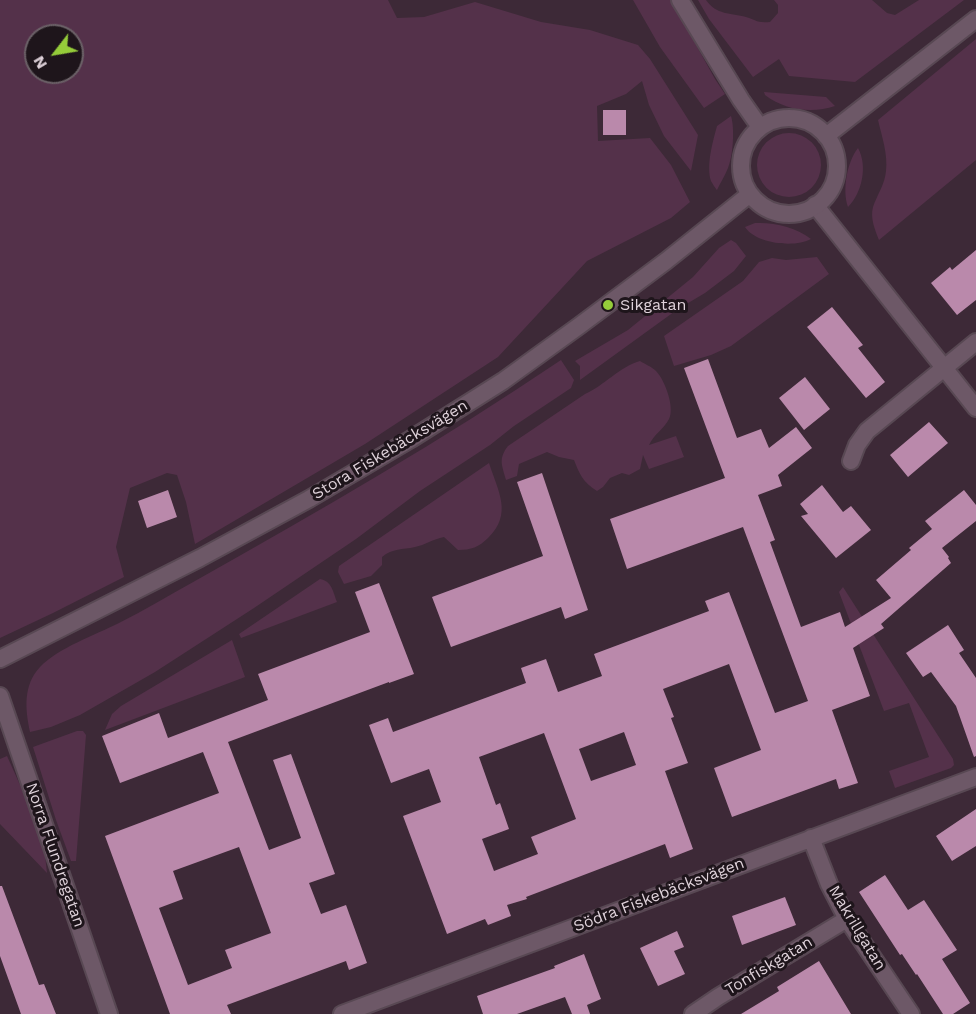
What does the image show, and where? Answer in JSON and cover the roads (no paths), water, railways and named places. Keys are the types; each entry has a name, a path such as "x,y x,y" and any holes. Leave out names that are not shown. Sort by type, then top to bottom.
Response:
{"street":[{"path":"680,0 723,72 760,127"},
{"path":"826,136 976,19"},
{"path":"791,118 807,122 826,136 835,156 835,179 824,198 815,206 798,212 780,213 756,201 750,194 743,179 742,154 749,139 760,127 775,120 791,118"},
{"name":"Stora Fiskebäcksvägen","path":"0,659 200,558 411,439 503,381 560,340 666,261 750,194"},
{"path":"815,206 976,408"},
{"path":"851,461 857,445 867,431 976,342"},
{"name":"Norra Flundregatan","path":"0,696 109,1014"},
{"name":"Södra Fiskebäcksvägen","path":"342,1014 976,777"},
{"name":"Makrillgatan","path":"811,838 829,884 847,919 911,1014"},
{"name":"Tonfiskgatan","path":"693,1014 847,919"}],"place":[{"name":"Sikgatan","path":"608,305"}]}
